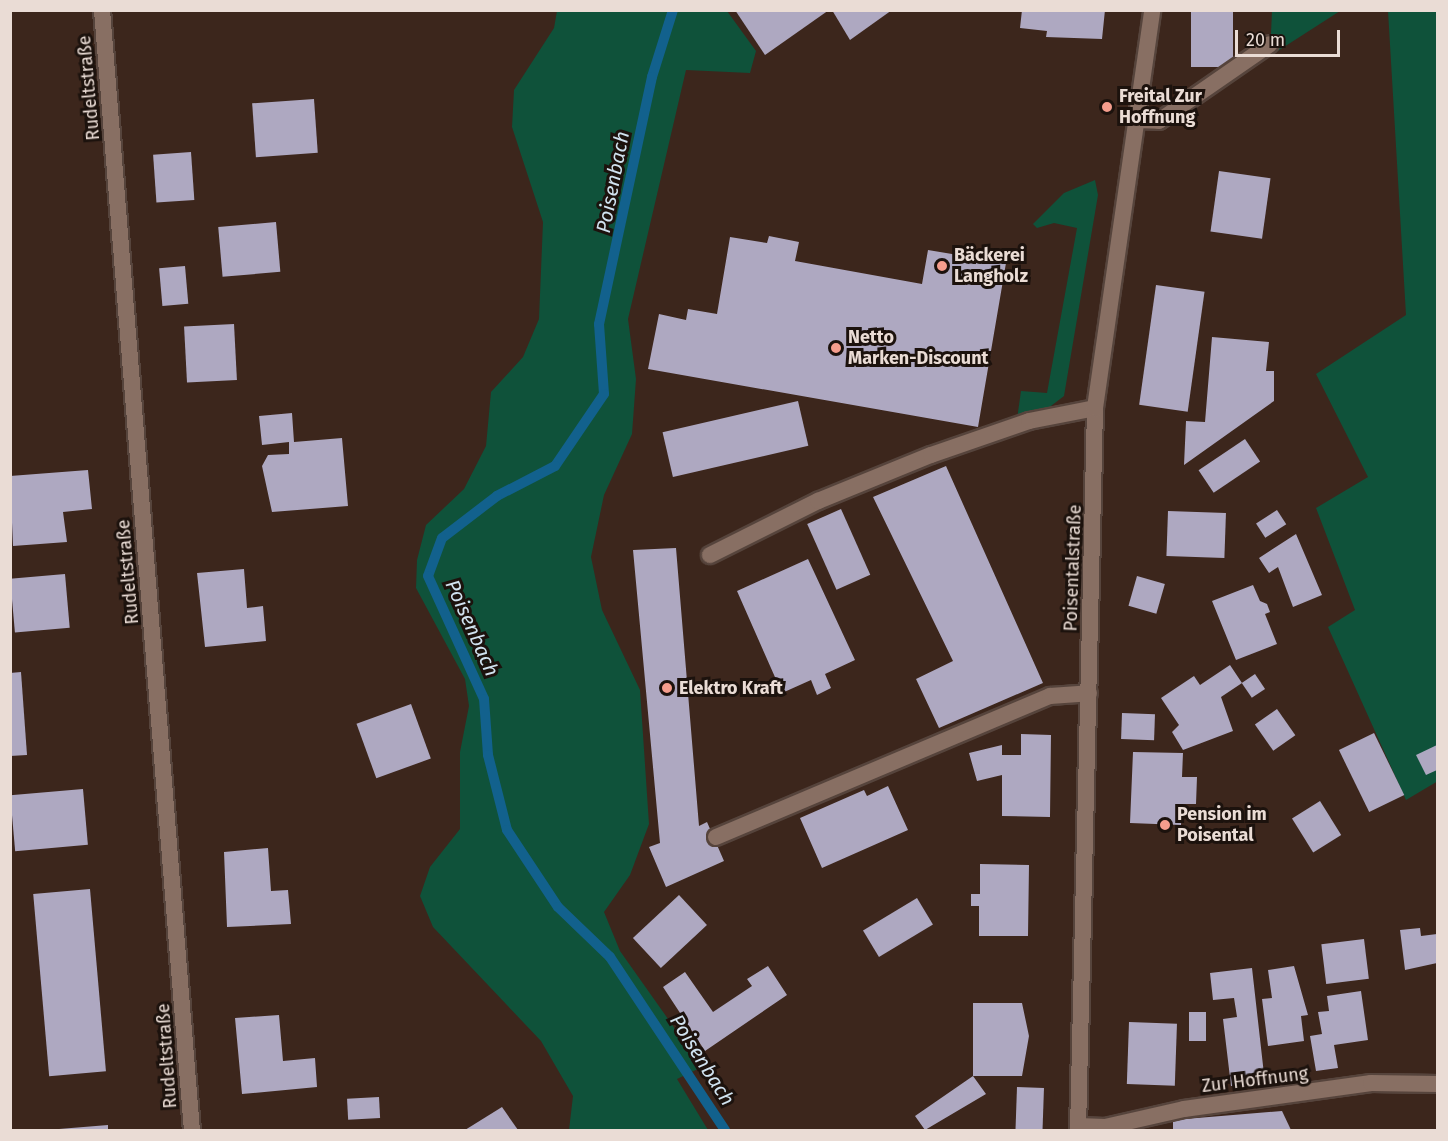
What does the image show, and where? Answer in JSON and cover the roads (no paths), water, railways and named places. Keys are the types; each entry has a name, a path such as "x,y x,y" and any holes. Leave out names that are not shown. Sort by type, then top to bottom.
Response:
{"street":[{"name":"Rudeltstraße","path":"102,10 192,1131"},
{"name":"Poisentalstraße","path":"1078,1128 1095,408 1152,10"},
{"path":"1136,120 1159,121 1270,44"},
{"path":"710,555 818,501 931,455 1029,421 1095,408"},
{"path":"716,837 1050,696 1089,693"},
{"name":"Zur Hoffnung","path":"1078,1128 1105,1127 1184,1109 1429,1082 1437,1074"}],"waterway":[{"name":"Poisenbach","path":"673,10 652,77 599,324 604,394 555,466 497,496 442,538 428,576 484,699 488,755 507,830 558,907 610,957 725,1130"}],"place":[{"name":"Freital Zur Hoffnung","path":"1107,107"},
{"name":"Bäckerei Langholz","path":"942,266"},
{"name":"Netto Marken-Discount","path":"836,348"},
{"name":"Elektro Kraft","path":"667,688"},
{"name":"Pension im Poisental","path":"1165,825"}]}
